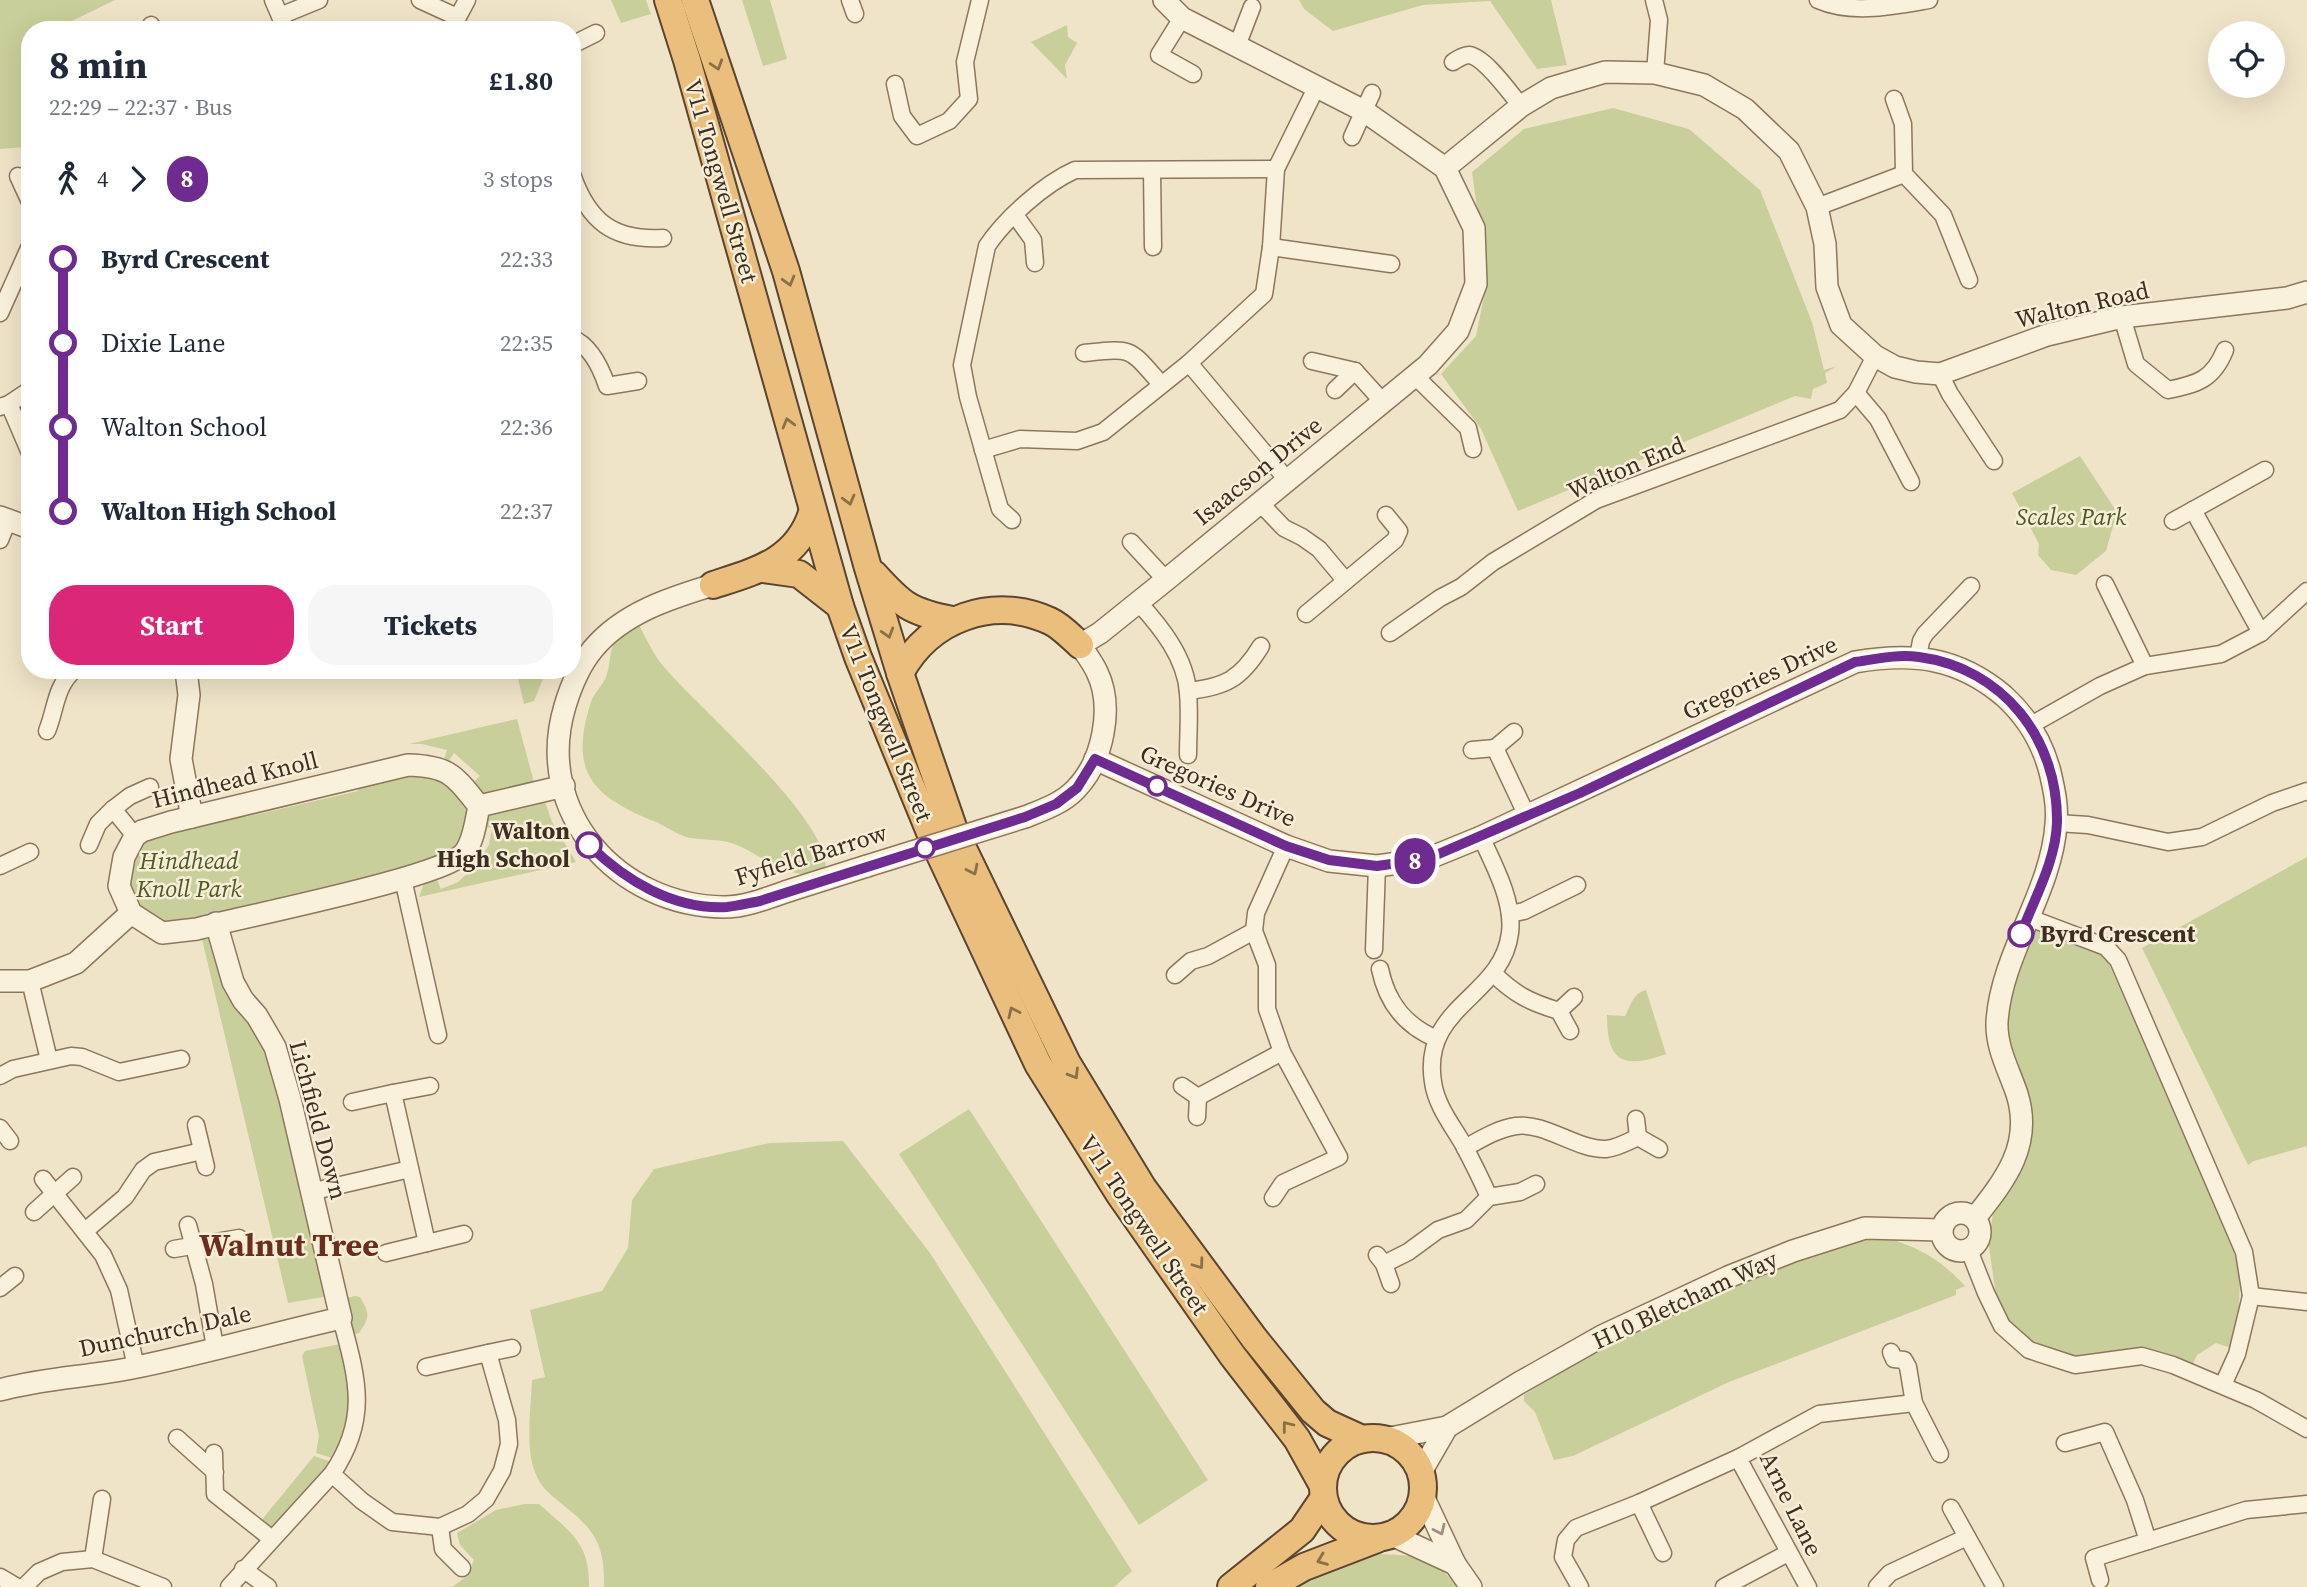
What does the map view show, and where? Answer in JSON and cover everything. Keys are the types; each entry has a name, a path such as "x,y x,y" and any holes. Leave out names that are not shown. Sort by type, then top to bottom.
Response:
{"highway":[{"name":"V11 Tongwell Street","path":"668,0 840,606 858,657 934,842 1038,1065 1121,1195 1232,1355 1297,1439 1323,1491"},
{"name":"V11 Tongwell Street","path":"695,0 786,271 868,568 900,673 954,830 1073,1074 1143,1188 1254,1338 1313,1411 1327,1423 1374,1439"},
{"path":"713,585 763,569 793,548 808,528 812,513"},
{"path":"868,568 896,598 921,614 952,620"},
{"path":"763,569 799,574 840,606"},
{"path":"900,673 905,663 928,637 952,620 978,611 1010,609 1052,622 1080,645"},
{"path":"1231,1587 1304,1567 1384,1537 1413,1520 1422,1484 1411,1455 1404,1448 1374,1439 1350,1443 1331,1460 1323,1491 1301,1530 1261,1578"},
{"path":"1323,1491 1328,1512 1337,1524 1356,1535 1384,1537"}],"street":[{"path":"273,0 282,21"},
{"path":"286,21 319,0"},
{"path":"420,0 450,21"},
{"path":"456,21 467,0"},
{"path":"895,84 902,116 917,136 949,121 968,99 965,62 980,0"},
{"name":"Isaacson Drive","path":"1080,645 1166,580 1415,376 1458,331 1476,284 1474,228 1445,168 1368,102 1317,86 1237,46 1182,18 1164,0"},
{"path":"1654,0 1659,20 1655,73"},
{"path":"1818,0 1844,7 1888,7 1929,0"},
{"path":"1237,46 1252,7"},
{"path":"1182,18 1159,55 1193,75"},
{"path":"581,40 596,33"},
{"path":"1453,62 1470,55 1483,62 1521,106"},
{"name":"Walton Road","path":"1445,168 1521,106 1551,88 1605,72 1655,73 1704,85 1745,109 1789,150 1817,206 1825,244 1827,287 1841,325 1875,356 1895,367 1916,372 1940,374 2047,335 2122,317 2287,298 2307,292"},
{"path":"983,450 1020,439 1077,441 1102,432 1189,363 1264,294 1271,247 1276,169 1317,86"},
{"path":"1894,99 1903,124 1904,174 1943,215 1969,280"},
{"path":"1352,137 1368,102"},
{"path":"1012,520 1000,509 968,397 962,365 987,246 997,231 1058,178 1075,170 1276,169"},
{"path":"1152,170 1153,247"},
{"path":"1817,206 1904,174"},
{"path":"18,176 21,182"},
{"path":"581,195 596,219 638,239 663,238"},
{"path":"1015,215 1033,240 1035,263"},
{"path":"1271,247 1381,267"},
{"path":"0,313 21,277"},
{"path":"2122,317 2136,364 2168,390 2194,385 2219,367 2225,350"},
{"path":"581,344 600,365 607,386 638,381"},
{"path":"1084,353 1122,349 1134,354 1161,384"},
{"name":"Walton End","path":"1390,633 1440,598 1461,587 1493,562 1596,500 1840,410 1856,393 1875,356"},
{"path":"1312,361 1355,371 1383,402"},
{"path":"1189,363 1287,481"},
{"name":"Isaacson Drive","path":"1335,390 1355,371"},
{"path":"1940,374 1994,461"},
{"path":"1415,376 1468,428 1473,449"},
{"path":"1856,393 1878,419 1911,482"},
{"path":"21,395 5,405 21,436"},
{"path":"2173,521 2265,470"},
{"path":"1260,503 1284,528 1318,549 1345,580"},
{"path":"2193,510 2261,632"},
{"path":"1306,614 1395,540 1399,531 1386,515"},
{"path":"3,526 21,527"},
{"path":"1132,542 1166,580"},
{"path":"2105,584 2145,666"},
{"name":"Fyfield Barrow","path":"581,667 592,650 611,632 660,601 713,585"},
{"path":"1918,657 1925,634 1971,586"},
{"path":"2031,725 2100,686 2145,666 2221,654 2261,632 2307,591"},
{"path":"1138,602 1158,623 1178,657 1188,691 1188,755"},
{"name":"Fyfield Barrow","path":"574,679 557,748 571,814 589,845 612,867 636,884 678,901 727,907 760,901 1025,817 1056,804 1077,788 1095,759 1105,729 1105,700 1098,673 1080,645"},
{"path":"1188,691 1214,688 1228,683 1250,664 1261,646"},
{"name":"Gregories Drive","path":"1095,759 1286,846 1329,860 1377,866 1427,859 1481,837 1855,662 1884,657 1918,657 1964,670 1987,682 2031,725 2046,757 2054,790 2057,823 2052,852 2003,987 1997,1024 2003,1061 2017,1095 2022,1122 2016,1158 1998,1189 1975,1218"},
{"path":"47,731 54,714 57,692 67,679"},
{"path":"187,679 189,695 181,759 192,817"},
{"path":"1472,750 1495,748 1514,732"},
{"path":"1495,748 1527,816"},
{"name":"Hindhead Knoll","path":"131,913 119,886 124,857 135,836 142,831 408,765 432,766 445,771 457,779 479,806"},
{"path":"0,981 30,981 76,962 131,913 162,933 403,879 446,865 465,853 479,806 564,786"},
{"path":"89,845 97,824 130,796 150,787"},
{"path":"2057,823 2088,825 2168,842 2203,837 2272,803 2307,790"},
{"path":"113,809 135,836"},
{"path":"1481,837 1504,893 1510,914 1510,932 1505,954 1493,973 1474,996 1447,1019 1437,1039 1433,1083 1439,1103 1489,1196"},
{"path":"1273,1198 1283,1183 1339,1157 1282,1052 1267,1009 1267,965 1254,931 1256,913 1286,846"},
{"path":"0,866 30,852"},
{"path":"1374,950 1377,866"},
{"path":"403,879 438,1035"},
{"path":"1510,914 1524,911 1577,885"},
{"path":"2027,917 2106,947 2118,960 2244,1252 2251,1296 2236,1354 2223,1385"},
{"name":"Lichfield Down","path":"216,923 233,982 275,1047 290,1099 356,1382 358,1405 354,1431 332,1474 229,1587"},
{"path":"1175,975 1191,961 1208,956 1254,931"},
{"path":"1380,970 1384,986 1405,1021 1421,1033 1437,1039"},
{"path":"1493,973 1513,992 1531,1002 1559,1011 1570,1031"},
{"path":"30,981 49,1060"},
{"path":"1559,1011 1574,998"},
{"path":"1198,1097 1282,1052"},
{"path":"0,1076 13,1069 71,1056 82,1057 119,1072 181,1059"},
{"path":"352,1102 430,1086"},
{"path":"1182,1086 1198,1097"},
{"path":"393,1093 427,1243"},
{"path":"1197,1117 1198,1097"},
{"path":"1636,1119 1637,1137"},
{"path":"85,1231 124,1196 143,1170 154,1162 204,1159 196,1125"},
{"path":"1465,1148 1494,1132 1518,1126 1540,1129 1605,1149 1637,1137"},
{"path":"1637,1137 1659,1149"},
{"path":"310,1192 410,1169"},
{"path":"34,1213 74,1177"},
{"path":"43,1179 103,1255 119,1290 136,1367"},
{"path":"1391,1284 1381,1259 1408,1252 1438,1230 1466,1220 1489,1196 1520,1192 1536,1184"},
{"path":"1957,1213 1964,1213 1979,1223 1980,1235 1978,1242 1969,1250 1957,1251 1944,1241 1941,1230 1947,1219 1957,1213"},
{"path":"188,1225 215,1347"},
{"name":"H10 Bletcham Way","path":"1374,1439 1447,1427 1518,1383 1615,1330 1728,1277 1793,1251 1865,1228 1941,1230"},
{"path":"386,1253 464,1234"},
{"path":"174,1250 239,1238"},
{"path":"1969,1250 2003,1326 2029,1350 2075,1365 2142,1356 2223,1385 2270,1406 2307,1429"},
{"path":"0,1288 15,1276"},
{"path":"2251,1296 2307,1302"},
{"name":"Dunchurch Dale","path":"0,1390 25,1383 136,1367 341,1318"},
{"path":"426,1367 512,1348"},
{"path":"1891,1352 1894,1359 1904,1360 1908,1367 1914,1403 1940,1454"},
{"path":"332,1474 362,1501 393,1522 440,1527 468,1514 486,1499 502,1471 509,1444 507,1420 488,1353"},
{"name":"Arne Lane","path":"1808,1587 1738,1458 1819,1414 1914,1403"},
{"path":"1447,1427 1422,1484 1455,1564 1471,1587"},
{"path":"2065,1443 2105,1432 2135,1500 2148,1541"},
{"path":"177,1438 215,1472"},
{"path":"214,1453 215,1494 272,1539"},
{"path":"1580,1587 1561,1563 1566,1540 1576,1528 1738,1458"},
{"path":"93,1559 102,1499"},
{"path":"1639,1503 1663,1553"},
{"path":"2100,1580 2094,1558 2246,1510 2307,1504"},
{"path":"1951,1508 1995,1587"},
{"path":"440,1527 443,1549 462,1568"},
{"path":"1384,1537 1455,1564"},
{"path":"1877,1587 1890,1573 1967,1537"},
{"path":"1724,1587 1788,1553"},
{"path":"24,1587 40,1572 62,1562 93,1559 163,1587"},
{"path":"243,1569 268,1587"},
{"path":"0,1577 18,1587"}],"green space":[{"path":"0,0 115,0 72,21 21,21 21,147 0,149"},
{"path":"611,0 646,0 651,14 621,23"},
{"path":"742,0 770,0 787,59 763,66"},
{"path":"1299,0 1551,0 1567,65 1537,69 1490,1 1423,5 1333,31 1304,9"},
{"path":"1067,25 1068,37 1077,43 1065,65 1067,79 1031,42"},
{"path":"1613,108 1689,129 1760,190 1812,322 1824,370 1837,366 1825,373 1827,383 1813,389 1811,399 1795,396 1518,511 1481,429 1441,374 1476,336 1487,282 1472,172 1524,129"},
{"name":"Scales Park","path":"2080,456 2117,512 2106,551 2076,575 2051,570 2038,555 2039,544 2012,493"},
{"path":"637,621 664,667 760,766 809,825 822,850 825,870 798,874 727,842 686,837 616,803 591,779 585,765 583,747 591,702 607,675 616,640"},
{"path":"518,679 543,679 534,701 524,704"},
{"path":"517,719 535,786 484,794 470,785 480,776 454,753 447,764 443,762 447,750 409,744"},
{"name":"Hindhead Knoll Park","path":"418,774 442,778 468,808 461,847 377,879 375,875 267,900 267,905 172,926 140,912 126,876 142,842 149,838 244,813 245,817 358,791 357,786"},
{"path":"544,799 552,822 576,862 419,897 424,883 436,877 441,889 458,882 473,868 466,861 473,855 480,859 489,845 492,828 484,827 488,814"},
{"path":"2307,857 2307,1146 2248,1165 2142,948"},
{"path":"2031,928 2095,950 2104,956 2110,966 2233,1248 2240,1276 2234,1349 2216,1343 2197,1355 2192,1366 2058,1356 2037,1348 2007,1320 1996,1296 1988,1240 1993,1214 2021,1145 2000,1034"},
{"path":"201,935 212,935 266,1040 329,1296 288,1303"},
{"path":"1646,990 1666,1054 1651,1059 1628,1061 1614,1052 1610,1043 1607,1015 1625,1016 1635,997"},
{"path":"969,1109 1208,1480 1139,1525 899,1154"},
{"path":"843,1141 930,1253 1132,1571 1114,1587 604,1587 603,1560 596,1540 583,1522 540,1482 530,1451 530,1415 532,1380 545,1377 530,1310 602,1291 628,1248 632,1200 654,1169 770,1143"},
{"path":"1888,1238 1930,1256 1965,1286 1956,1290 1956,1295 1729,1382 1573,1456 1554,1460 1535,1412 1524,1401 1524,1395 1602,1347 1664,1316 1781,1265 1858,1239"},
{"path":"360,1297 367,1315 359,1333 352,1335 343,1299"},
{"path":"340,1344 351,1392 351,1418 335,1459 316,1453 319,1436 302,1356 305,1351"},
{"path":"314,1456 332,1462 275,1526 267,1527 260,1522"},
{"path":"539,1504 576,1539 586,1559 589,1587 452,1587 467,1576 474,1560 460,1545 457,1533 496,1510"},
{"path":"1378,1554 1423,1559 1440,1569 1457,1587 1280,1587 1346,1560"}],"bus line":[{"name":"8","path":"589,845 612,867 636,884 678,901 727,907 760,901 1025,817 1056,804 1077,788 1095,759 1286,846 1329,860 1377,866 1427,859 1580,793 1855,662 1884,657 1918,657 1964,670 1987,682 2031,725 2046,757 2054,790 2057,823 2052,852 2021,934"}],"place":[{"name":"Walton High School","path":"589,845"},
{"name":"Byrd Crescent","path":"2021,934"}],"district":[{"name":"Walnut Tree","path":"289,1245"}]}
